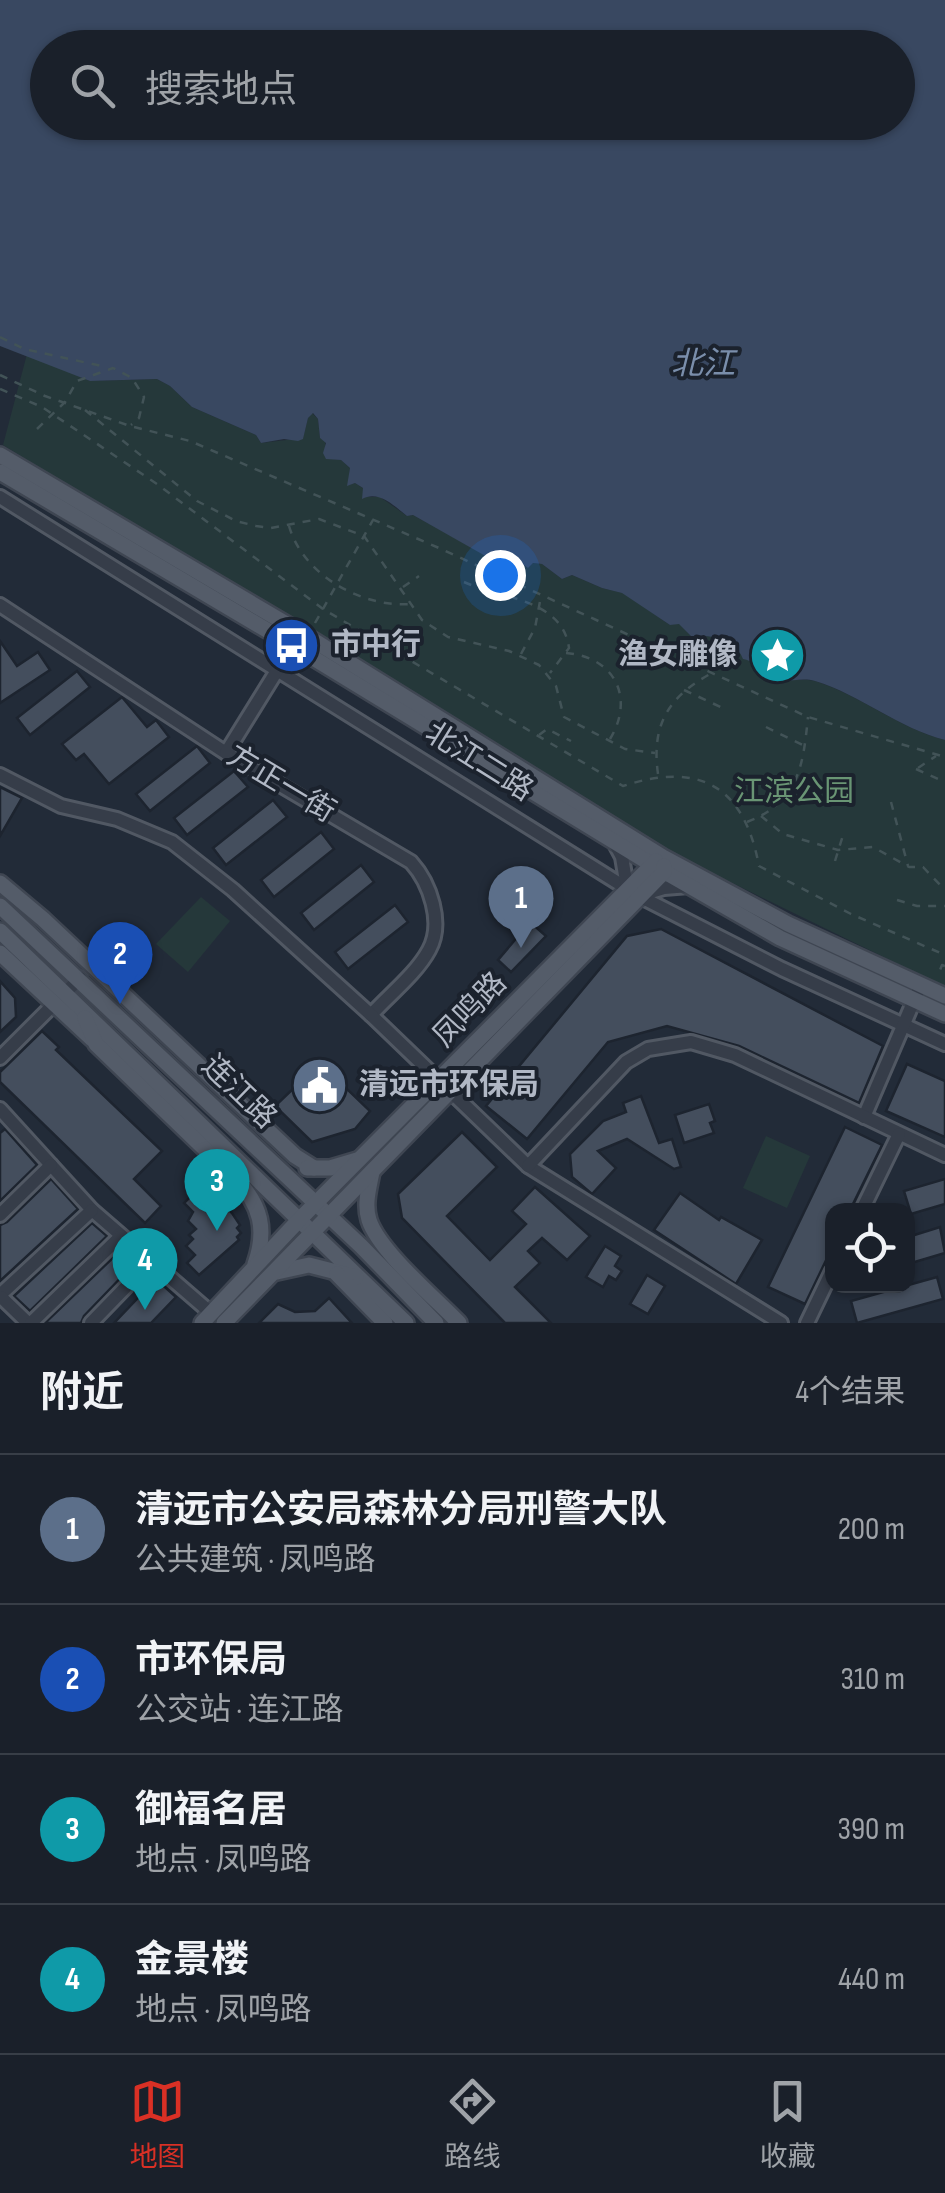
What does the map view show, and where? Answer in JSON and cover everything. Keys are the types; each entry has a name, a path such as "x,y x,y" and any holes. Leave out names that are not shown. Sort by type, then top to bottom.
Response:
{"main road":[{"name":"北江二路","path":"0,455 690,886 780,938 918,993 945,996"},
{"name":"北江二路","path":"0,472 296,638 613,840 788,924 918,993 945,1014"},
{"name":"凤鸣路","path":"261,1272 300,1219 322,1209 660,864"},
{"name":"连江路","path":"0,883 295,1156 314,1168"},
{"name":"连江路","path":"0,906 269,1158 436,1323"},
{"name":"连江路","path":"0,931 96,1044 248,1192 256,1204 262,1229 261,1272"},
{"name":"连江路","path":"0,953 59,998 80,1008 406,1323"},
{"path":"80,1008 96,1044"},
{"path":"269,1158 314,1168 367,1164 366,1206 375,1232 459,1323"},
{"name":"凤鸣路","path":"212,1320 261,1272 313,1231 322,1209"},
{"path":"261,1272 297,1265 331,1268 365,1281"},
{"path":"331,1268 385,1323"}],"street":[{"name":"北江二路","path":"0,497 633,892 782,969 945,1044"},
{"name":"方正一街","path":"0,605 226,752 403,856 423,875 435,933 428,951 371,1016"},
{"path":"226,752 296,638"},
{"path":"0,775 61,806 117,820 172,842 233,890 528,1166 781,1323"},
{"path":"613,840 633,892 690,886"},
{"path":"0,1058 80,978"},
{"path":"864,1117 918,993"},
{"path":"528,1166 626,1062 667,1044 691,1042 712,1046 945,1155"},
{"path":"1,1112 92,1210 212,1320"},
{"path":"865,1203 899,1134"},
{"path":"0,1215 50,1165"},
{"path":"92,1210 1,1296 30,1323 121,1236"},
{"path":"90,1323 151,1262"},
{"path":"807,1323 825,1286"}],"path":[{"path":"0,337 24,349 113,368 132,378 144,397 139,418 130,426"},
{"path":"37,429 65,402 77,381 113,368"},
{"path":"0,375 130,426 190,441 439,548 808,717 945,757"},
{"path":"0,389 53,414 157,484 323,609 623,786 678,775 718,787 730,796 746,822 759,866 851,914 945,956"},
{"path":"82,408 197,501 218,513 256,526 320,519 364,536 422,620 448,637 520,655 549,674 564,716 623,750 655,753"},
{"path":"238,474 242,464"},
{"path":"315,623 373,520"},
{"path":"289,524 298,548 338,584 366,601 411,604"},
{"path":"436,559 439,548"},
{"path":"402,588 419,576"},
{"path":"464,582 538,608 564,630 568,648 549,674"},
{"path":"520,655 535,628 541,595"},
{"path":"565,652 598,660 616,684 622,712 610,741"},
{"path":"658,776 655,753 663,720 683,690 712,673"},
{"path":"683,690 727,710"},
{"path":"746,822 761,816 795,784 802,768 808,717"},
{"path":"766,727 805,746"},
{"path":"538,736 547,729 571,741"},
{"path":"938,754 928,764 916,768 945,782"},
{"path":"891,802 909,868"},
{"path":"761,816 783,834 838,850 873,848 909,868 923,867 945,890"},
{"path":"834,861 844,832"},
{"path":"897,900 916,906 945,906"},
{"path":"851,905 851,914"}],"green space":[{"name":"江滨公园","path":"27,354 90,381 157,379 192,407 256,435 261,443 303,438 312,413 318,419 320,438 325,439 326,458 341,460 350,468 348,485 355,483 363,488 364,497 380,497 407,516 413,515 482,553 500,552 528,568 533,563 542,564 562,579 572,575 623,593 670,625 679,623 691,636 727,640 768,676 818,682 945,740 945,987 638,837 3,445"},
{"path":"201,897 230,921 188,972 156,944"},
{"path":"766,1136 810,1156 787,1208 743,1188"}],"water":[{"name":"北江","path":"0,0 945,0 945,740 911,728 815,681 770,678 743,659 728,642 691,636 679,624 670,625 622,593 572,575 562,579 542,564 533,563 528,568 500,552 489,558 413,515 407,516 386,500 374,496 362,499 363,488 355,483 347,486 350,468 341,460 326,459 326,443 320,438 318,419 313,413 303,439 261,443 256,435 192,407 157,379 90,381 0,346"}],"building":[{"path":"0,641 17,666 38,652 50,670 0,703"},
{"path":"77,671 90,687 30,735 17,718"},
{"path":"122,697 147,727 156,720 169,737 109,784 84,754 76,760 62,744"},
{"path":"197,746 210,763 150,811 136,794"},
{"path":"234,771 248,787 187,835 174,818"},
{"path":"0,787 22,798 0,836"},
{"path":"273,800 287,817 226,865 213,848"},
{"path":"321,832 334,849 274,897 261,880"},
{"path":"361,865 374,882 314,930 301,913"},
{"path":"395,905 408,922 348,969 335,952"},
{"path":"530,922 546,936 511,972 498,960"},
{"path":"661,929 883,1046 859,1103 739,1046 667,1026 608,1042 527,1139 486,1106 627,936"},
{"path":"0,981 15,998 16,1017 0,1032"},
{"path":"42,1031 59,1047 56,1050 162,1151 134,1179 161,1206 145,1223 0,1082 0,1072"},
{"name":"清远市环保局","path":"320,1063 370,1111 355,1129 312,1142 275,1106"},
{"path":"907,1064 945,1081 945,1137 886,1111"},
{"path":"641,1096 659,1143 672,1139 681,1167 674,1169 627,1139 598,1151 616,1168 592,1194 572,1177 570,1154 603,1121 626,1112 623,1103"},
{"path":"709,1104 715,1121 710,1123 714,1133 684,1143 675,1115"},
{"path":"845,1127 882,1145 853,1203 825,1203 825,1263 805,1304 768,1287"},
{"path":"5,1129 37,1165 0,1201 0,1133"},
{"path":"462,1132 497,1167 447,1216 490,1260 526,1224 512,1211 535,1187 590,1236 567,1260 542,1238 528,1251 540,1263 515,1287 551,1323 505,1323 402,1218 398,1194"},
{"path":"51,1179 78,1209 0,1281 0,1225"},
{"path":"945,1179 945,1204 915,1213 915,1203 908,1203 904,1191"},
{"path":"203,1184 232,1213 241,1233 239,1240 199,1275 187,1263 195,1255 186,1246 196,1229 188,1221 193,1212 184,1203"},
{"path":"680,1193 719,1220 721,1217 762,1240 736,1284 654,1230"},
{"path":"92,1223 107,1236 30,1311 14,1296"},
{"path":"940,1227 945,1253 915,1262 915,1235"},
{"path":"605,1246 621,1256 615,1266 622,1271 616,1280 609,1276 603,1287 586,1277"},
{"path":"122,1249 136,1262 81,1323 45,1323"},
{"path":"647,1275 665,1286 648,1314 630,1304"},
{"path":"937,1277 943,1299 857,1323 851,1301 880,1293 915,1293 915,1283"},
{"path":"156,1279 176,1297 151,1323 114,1323"},
{"path":"329,1298 352,1323 259,1323 278,1304 295,1312 315,1311"}],"place":[{"name":"市中行","path":"292,645"},
{"name":"渔女雕像","path":"777,655"},
{"name":"清远市公安局森林分局刑警大队","path":"521,948"},
{"name":"市环保局","path":"120,1004"},
{"name":"清远市环保局","path":"320,1085"},
{"name":"御福名居","path":"217,1231"},
{"name":"金景楼","path":"145,1310"}]}
